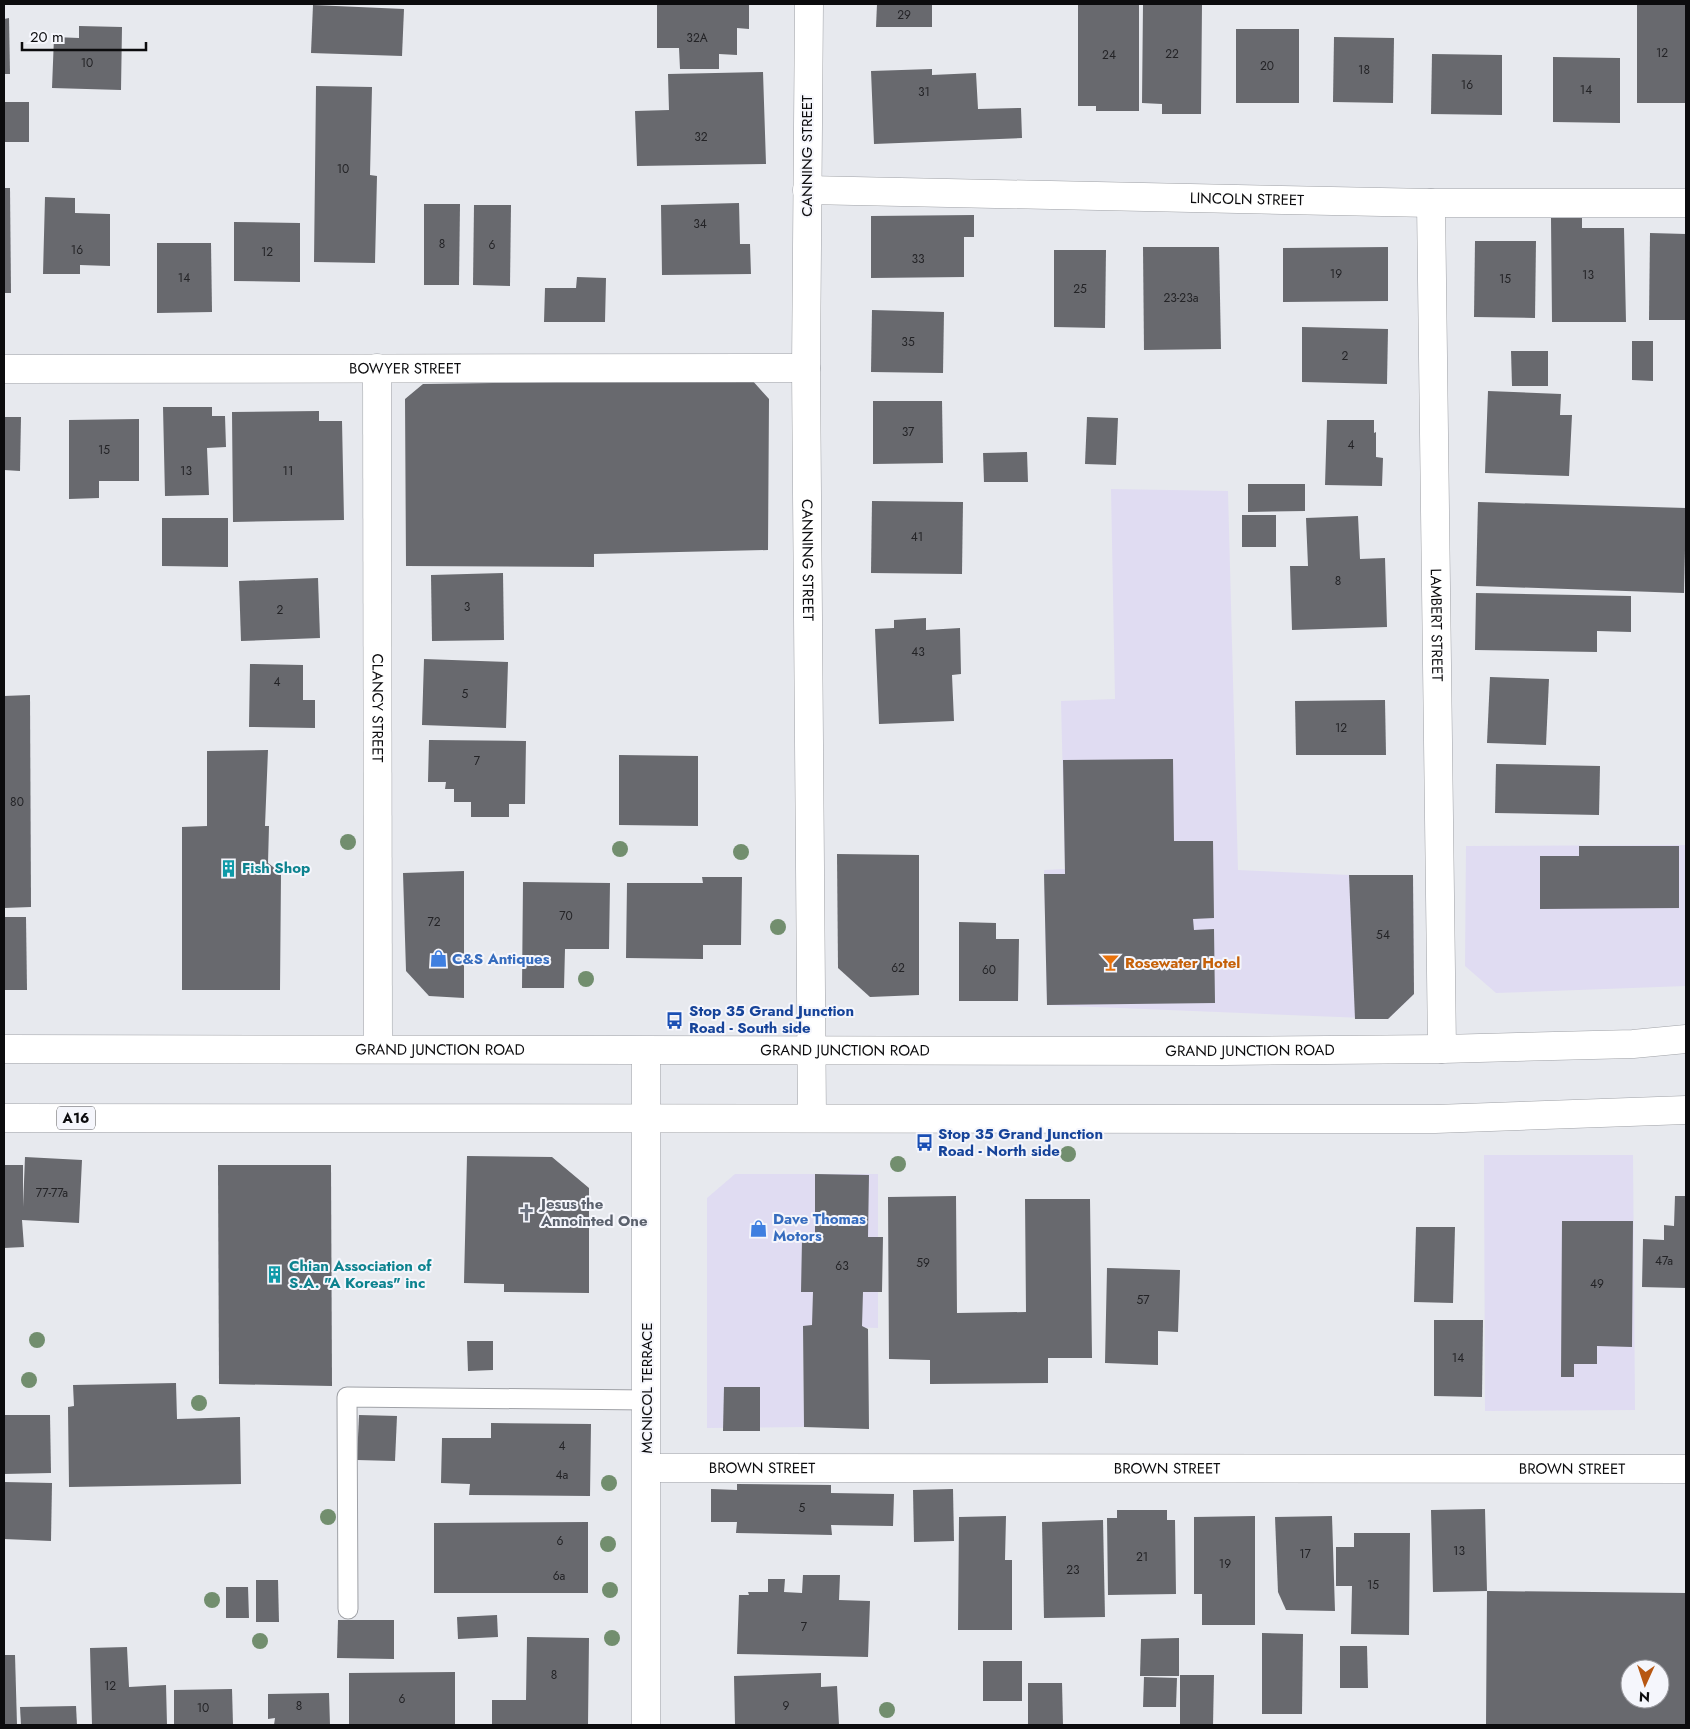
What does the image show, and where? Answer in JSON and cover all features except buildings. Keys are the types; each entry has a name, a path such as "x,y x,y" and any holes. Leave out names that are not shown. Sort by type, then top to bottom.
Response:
{"main road":[{"name":"CANNING STREET","path":"808,4 806,368 812,1118"},
{"name":"LINCOLN STREET","path":"807,190 1430,202 1686,203"},
{"name":"LAMBERT STREET","path":"1430,202 1442,1049"},
{"name":"CLANCY STREET","path":"377,368 378,1048"},
{"name":"BOWYER STREET","path":"4,369 806,368"},
{"name":"GRAND JUNCTION ROAD","path":"4,1049 378,1048 811,1052 1442,1049 1633,1044 1686,1040"},
{"name":"MCNICOL TERRACE","path":"646,1051 646,1725"},
{"name":"A16","path":"4,1118 646,1117 1435,1120 1686,1110"},
{"name":"BROWN STREET","path":"647,1468 1686,1469"}],"lane":[{"path":"348,1609 347,1396 647,1400"}],"shaded area":[{"path":"1111,489 1228,491 1238,870 1349,875 1413,875 1414,994 1388,1019 1047,1005 1044,870 1065,869 1061,701 1115,699"},
{"path":"1686,845 1686,986 1496,993 1465,966 1466,846"},
{"path":"1484,1155 1633,1155 1635,1410 1485,1411"},
{"path":"735,1174 878,1174 878,1328 803,1326 804,1427 707,1428 707,1198"}],"place":[{"name":"Fish Shop","path":"228,868"},
{"name":"C&S Antiques","path":"438,959"},
{"name":"Rosewater Hotel","path":"1111,963"},
{"name":"Stop 35 Grand Junction Road - South side","path":"675,1020"},
{"name":"Stop 35 Grand Junction Road - North side","path":"924,1143"},
{"name":"Jesus the Annointed One","path":"527,1213"},
{"name":"Dave Thomas Motors","path":"759,1228"},
{"name":"Chian Association of S.A. \"A Koreas\" inc","path":"275,1275"}]}
